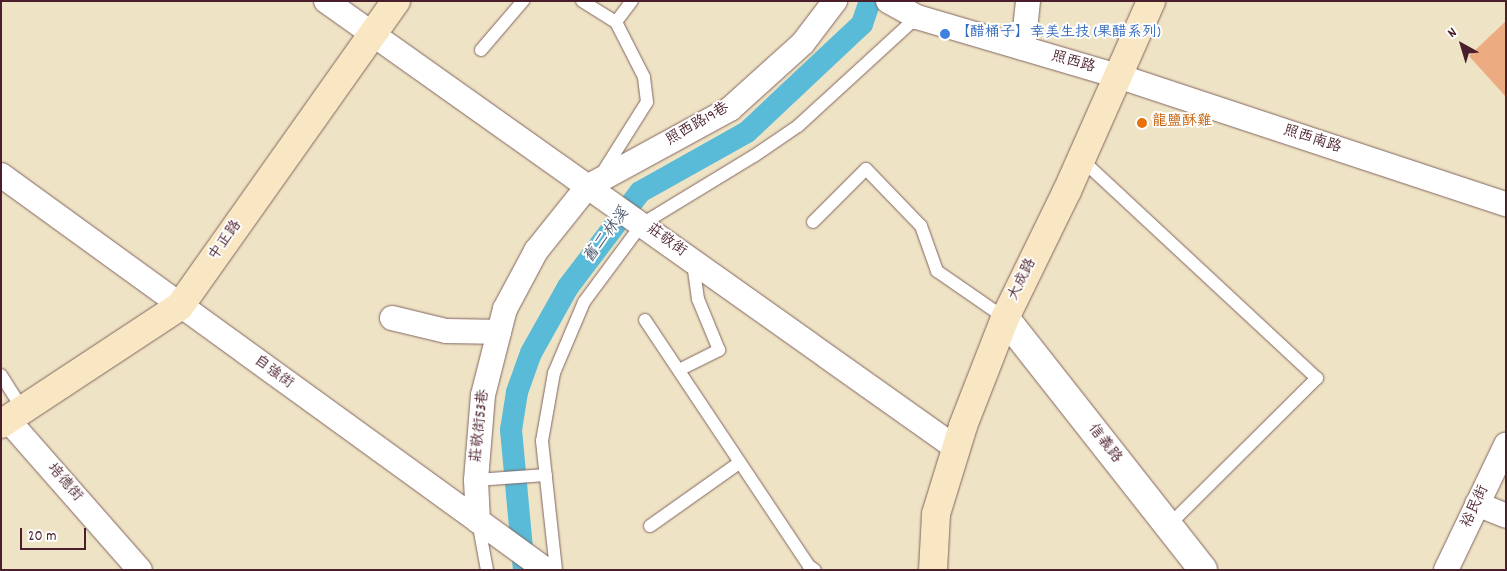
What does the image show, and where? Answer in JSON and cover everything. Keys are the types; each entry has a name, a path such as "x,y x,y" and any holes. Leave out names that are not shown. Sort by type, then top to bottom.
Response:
{"main road":[{"name":"中正路","path":"11,418 180,306 396,1"},
{"name":"大成路","path":"933,570 936,514 956,448 1005,318 1081,159 1151,1"}],"street":[{"name":"莊敬街","path":"326,1 592,184 693,261 956,448"},
{"name":"照西路19巷","path":"592,184 730,109 803,43 836,1"},
{"name":"照西路","path":"888,1 917,17 1118,76"},
{"path":"1023,48 1028,1"},
{"name":"照西南路","path":"1118,76 1506,204"},
{"name":"自強街","path":"1,176 546,570"},
{"name":"莊敬街53巷","path":"478,521 476,480 482,395 505,309 536,251 592,184"},
{"path":"392,318 446,331 498,332"},
{"name":"信義路","path":"1005,318 1203,570"},
{"name":"培德街","path":"11,418 140,570"},
{"name":"裕民街","path":"1446,570 1506,445"},
{"path":"1477,504 1506,516"}],"lane":[{"path":"482,50 523,1"},
{"path":"582,1 616,22 644,77 647,102 592,184"},
{"path":"616,22 632,1"},
{"path":"556,570 542,441 554,373 584,302 642,224 754,156 798,126 917,17"},
{"path":"1081,159 1317,378 1168,526"},
{"path":"813,222 866,168 922,226 937,270 1005,318"},
{"path":"678,370 719,350 698,299 693,261"},
{"path":"645,320 809,566 815,570"},
{"path":"1,375 11,418"},
{"path":"650,526 739,463"},
{"path":"476,480 546,475"},
{"path":"478,521 487,570"}],"building":[{"path":"1506,21 1506,97 1469,56"}],"waterway":[{"name":"舊二林溪","path":"524,570 511,430 517,392 531,353 568,287 640,192 747,132 862,24 870,1"}],"place":[{"name":"【醋桶子】幸美生技 (果醋系列)","path":"945,34"},
{"name":"龍鹽酥雞","path":"1142,123"}]}
